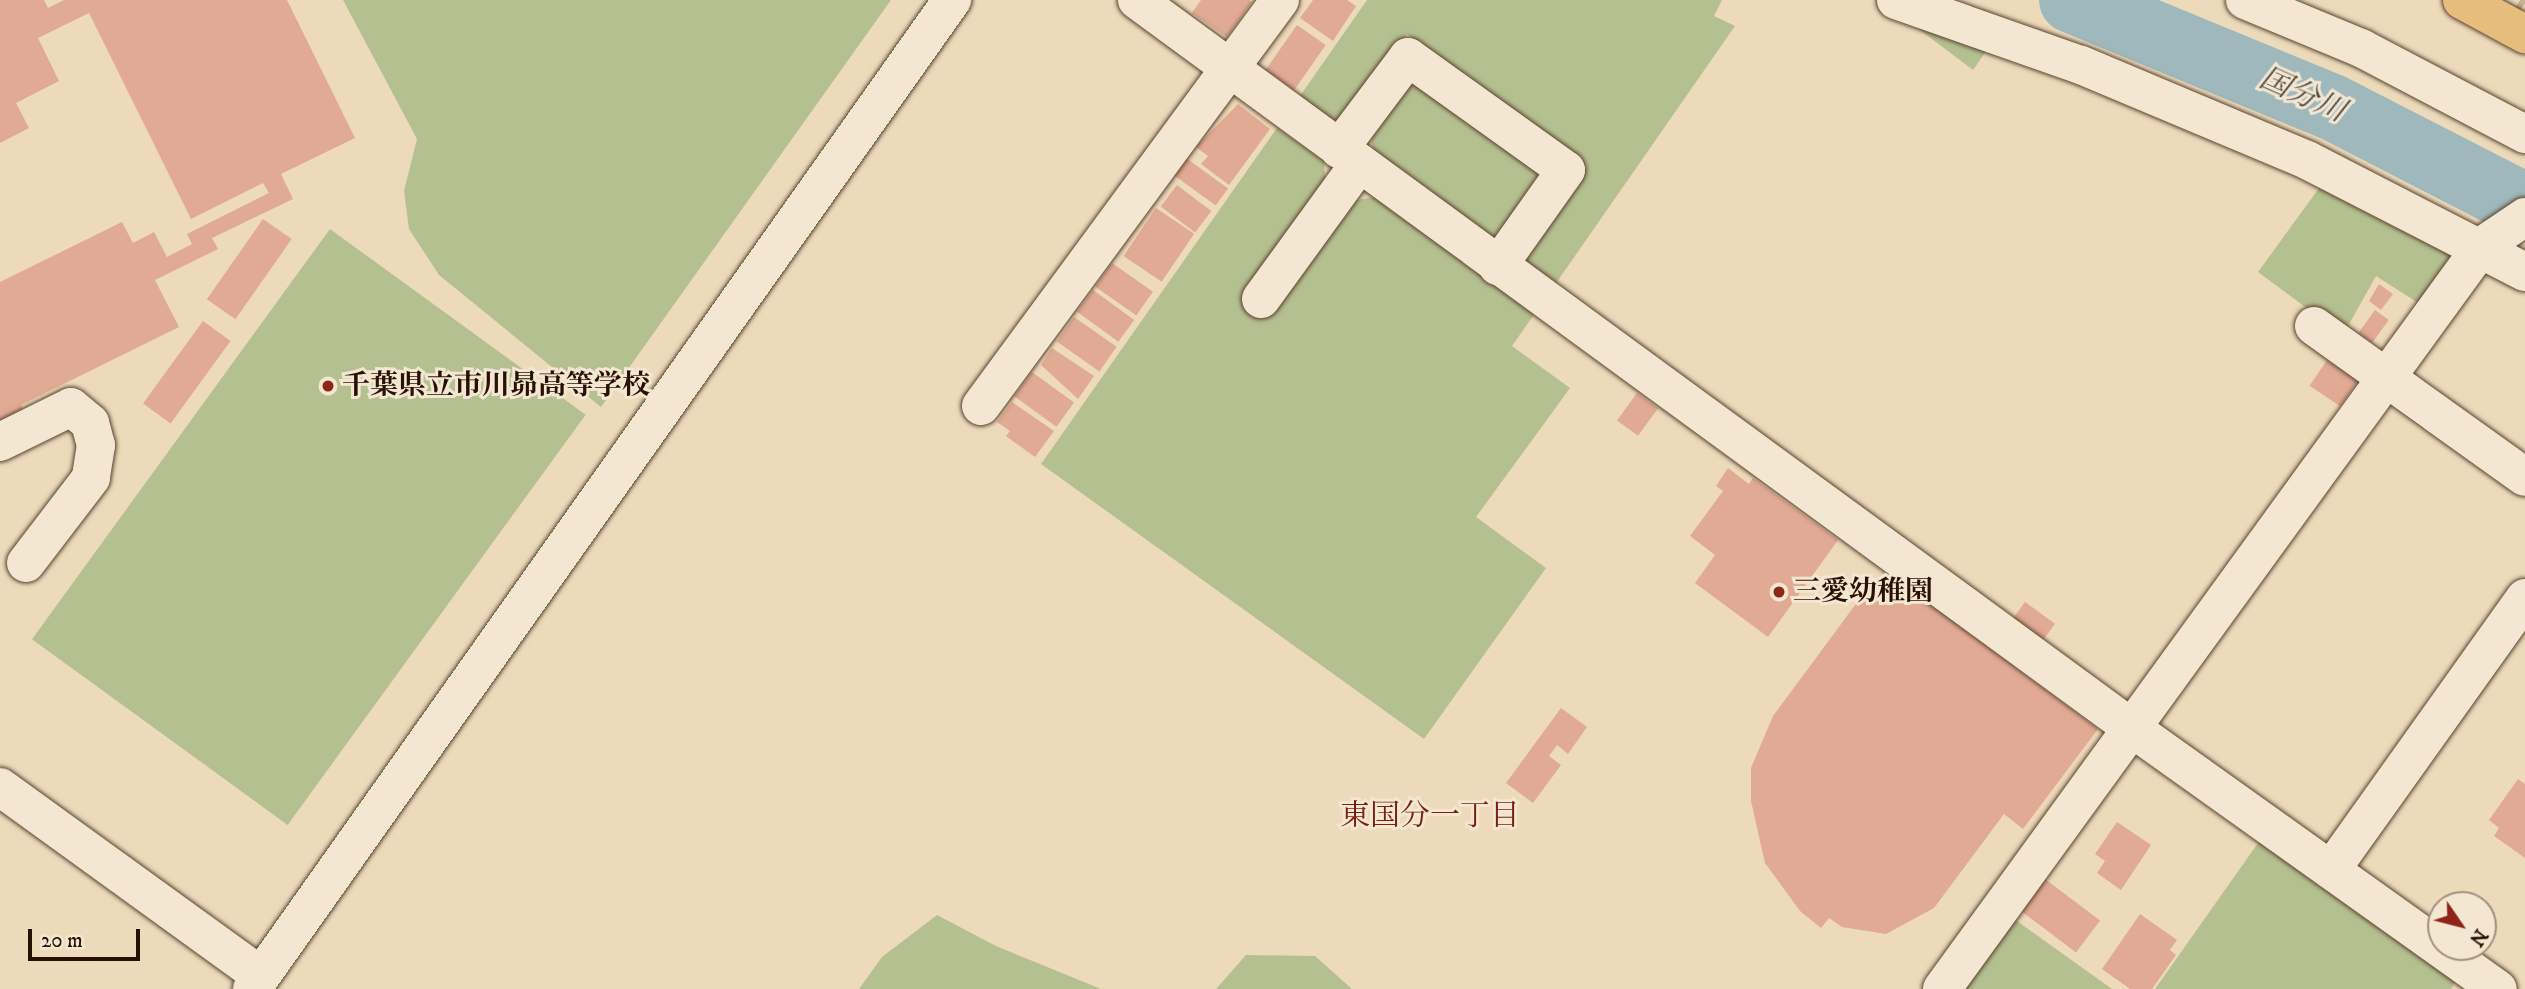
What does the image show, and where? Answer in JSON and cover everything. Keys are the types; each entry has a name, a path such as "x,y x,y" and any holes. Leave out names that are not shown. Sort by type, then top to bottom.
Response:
{"highway":[{"path":"2462,0 2525,34"}],"street":[{"path":"0,787 257,982 953,0"},
{"path":"1137,0 2133,729 2498,989"},
{"path":"981,406 1280,0"},
{"path":"1896,0 2081,65 2294,155 2502,233 2525,272"},
{"path":"2245,0 2361,48 2525,134"},
{"path":"1261,299 1408,57 1566,170 1498,266"},
{"path":"1941,989 2386,379 2502,233"},
{"path":"2314,326 2525,477"},
{"path":"0,442 71,407 90,423 96,445 91,478 26,563"},
{"path":"2331,870 2525,598"}],"green space":[{"path":"343,0 891,0 601,407 439,275 409,229 404,191 417,139"},
{"path":"1367,0 1722,0 1714,16 1735,26 1552,289 1524,269 1524,254 1587,166 1407,34 1346,118 1332,120 1300,96"},
{"path":"1900,15 1989,47 1973,70"},
{"path":"1422,82 1537,168 1539,185 1499,242 1375,160 1371,138 1407,86"},
{"path":"1277,128 1324,161 1325,180 1349,201 1376,197 1535,313 1512,346 1570,388 1476,517 1546,568 1424,739 1041,464"},
{"path":"2322,184 2451,246 2457,266 2426,308 2376,276 2343,335 2258,272"},
{"path":"330,229 586,415 288,825 32,639"},
{"path":"2263,836 2427,953 2427,961 2439,961 2460,976 2451,989 2155,989"},
{"path":"937,915 996,946 1101,989 859,989 882,957"},
{"path":"2010,916 2112,989 1959,989"},
{"path":"1246,955 1315,956 1352,989 1216,989"}],"building":[{"path":"0,0 44,0 48,8 64,0 287,0 355,138 281,174 293,199 212,238 218,249 155,280 179,327 21,405 26,416 0,429 0,282 122,222 133,243 154,232 167,257 192,244 187,234 269,193 263,183 191,219 89,13 38,38 59,81 16,103 29,128 0,143"},
{"path":"1201,0 1252,2 1227,37 1192,13"},
{"path":"1313,0 1347,0 1356,6 1333,41 1300,18"},
{"path":"1297,25 1326,45 1294,90 1265,70"},
{"path":"1238,104 1270,129 1229,185 1201,164 1208,156 1196,147"},
{"path":"1186,158 1228,189 1216,206 1174,175"},
{"path":"1177,185 1211,211 1195,232 1161,207"},
{"path":"1156,208 1194,234 1162,282 1124,256"},
{"path":"263,219 292,239 235,319 207,299"},
{"path":"1112,263 1153,292 1136,315 1095,287"},
{"path":"2379,284 2393,294 2381,310 2369,301"},
{"path":"1093,290 1134,320 1118,342 1077,312"},
{"path":"2375,310 2389,320 2372,343 2359,333"},
{"path":"1074,317 1117,347 1099,371 1057,342"},
{"path":"203,321 231,341 171,424 143,404"},
{"path":"1052,348 1094,376 1078,399 1041,365"},
{"path":"2327,360 2358,381 2340,406 2310,386"},
{"path":"1032,372 1074,403 1056,427 1014,396"},
{"path":"1637,393 1658,408 1638,436 1617,421"},
{"path":"1012,402 1054,431 1035,457 1006,436 1010,431 997,422"},
{"path":"1728,468 1749,484 1753,478 1838,540 1768,637 1695,583 1715,555 1690,536 1723,491 1716,486"},
{"path":"1892,575 2098,729 2023,829 2004,814 1934,908 1886,934 1842,927 1829,918 1821,928 1800,911 1765,863 1751,801 1751,768 1773,716 1867,589 1877,595"},
{"path":"2025,602 2055,624 2041,643 2011,621"},
{"path":"1561,708 1587,727 1568,754 1557,745 1549,756 1561,765 1533,803 1506,783"},
{"path":"2518,779 2525,784 2525,858 2494,836 2499,828 2489,820"},
{"path":"2117,822 2151,845 2121,890 2097,873 2105,861 2095,854"},
{"path":"2045,879 2100,921 2076,952 2021,911"},
{"path":"2140,914 2177,940 2170,950 2176,955 2152,989 2130,989 2102,969"}],"waterway":[{"name":"国分川","path":"2072,0 2332,107 2525,206"}],"tunnel":[{"path":"2520,0 2525,3"}],"place":[{"name":"千葉県立市川昴高等学校","path":"328,386"},
{"name":"三愛幼稚園","path":"1779,592"}],"district":[{"name":"東国分一丁目","path":"1430,817"}]}
